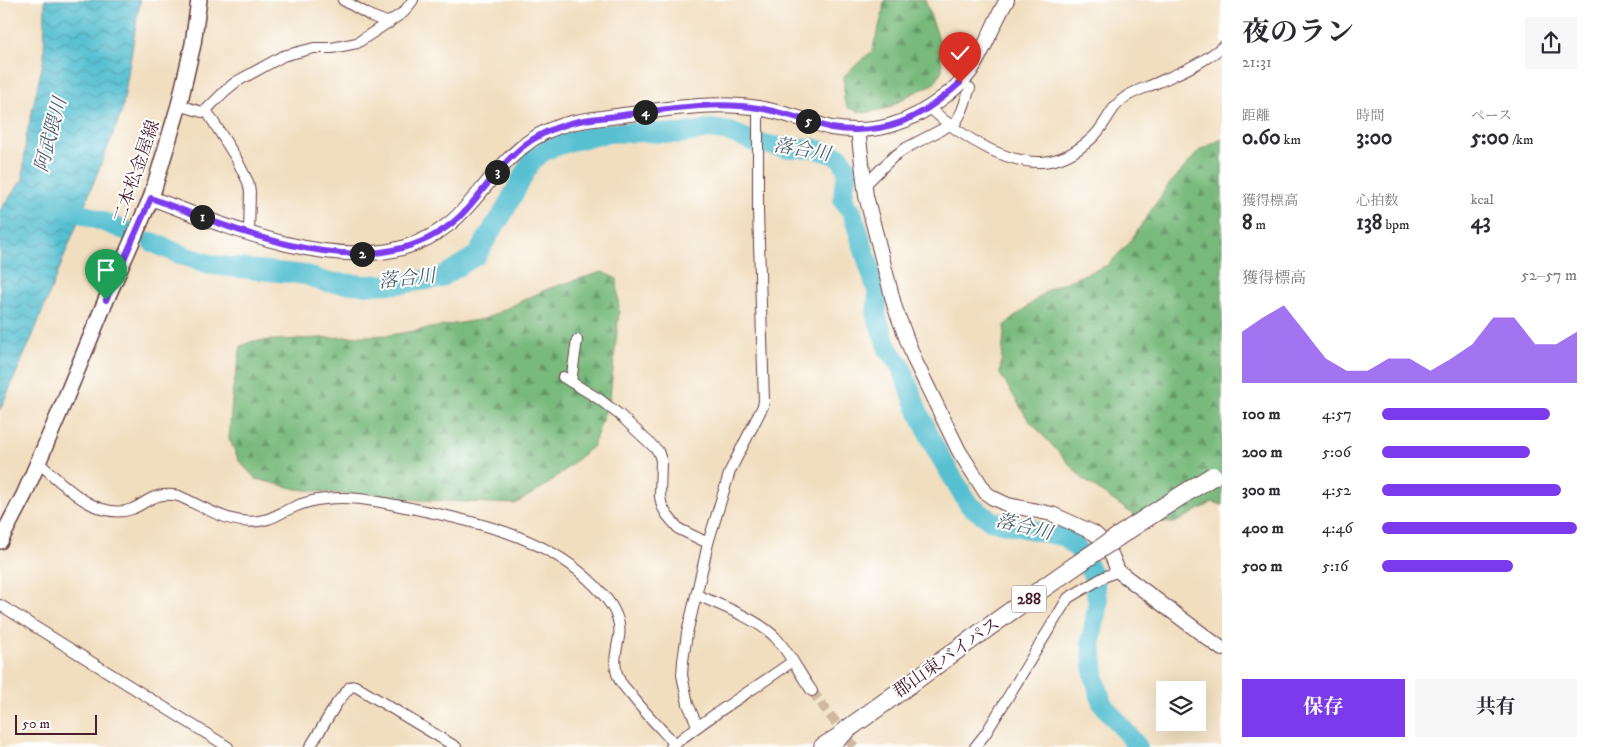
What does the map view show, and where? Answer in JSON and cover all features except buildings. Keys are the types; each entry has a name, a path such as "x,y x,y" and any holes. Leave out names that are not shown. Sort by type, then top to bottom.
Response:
{"highway":[{"name":"郡山東バイパス","path":"823,747 1123,533 1217,473"}],"main road":[{"name":"二本松金屋線","path":"0,541 24,495 151,198 179,105 193,44 199,0"}],"street":[{"path":"343,0 371,16 389,23"},
{"path":"179,105 202,112 236,82 283,56 314,48 332,48 357,43 404,12 413,0"},
{"path":"151,198 249,234 306,248 345,254 365,254 402,248 420,242 452,223 464,212 502,165 535,137 556,128 585,120 682,107 720,105 758,108 831,128 858,130 881,128 909,120 930,108 970,72 1007,0"},
{"path":"930,108 949,126 983,146 1015,160 1034,163 1054,160 1064,157 1086,144 1101,128 1116,104 1129,94 1197,65 1222,47"},
{"path":"865,185 893,157 906,148 956,122 970,88"},
{"path":"697,725 688,704 682,675 682,660 687,633 708,543 730,471 764,401 758,212 758,108"},
{"path":"206,110 236,158 248,182 250,192 249,234"},
{"path":"858,130 872,224 882,253 895,308 912,352 959,451 986,493 1008,504 1052,514 1094,533 1104,542 1118,571 1221,645"},
{"path":"577,340 567,379 599,399 621,416 658,451 661,460 660,497 662,506 679,530 708,543"},
{"path":"38,462 80,498 96,507 117,512 126,511 162,494 179,496 233,520 252,522 269,518 294,507 325,498 355,498 470,521 502,531 545,549 576,568 590,581 618,616 619,636 615,666 620,681 673,746 697,725 759,686 793,661"},
{"path":"975,747 986,734 1068,598 1118,571"},
{"path":"697,595 751,620 774,636 812,691"},
{"path":"0,605 226,747"},
{"path":"310,747 337,703 350,687 356,686 456,747"}],"green space":[{"path":"884,0 925,0 941,45 942,70 934,84 911,94 888,108 864,113 848,108 844,100 844,76 872,51 882,16"},
{"path":"1222,139 1222,505 1213,502 1175,523 1144,522 1083,479 1028,419 1000,374 1005,325 1049,289 1108,265 1129,243 1167,187 1200,150"},
{"path":"602,272 617,279 619,312 610,397 593,446 548,484 515,504 377,498 297,489 256,479 239,461 229,438 233,389 241,346 253,341 390,335 484,319 547,289"}],"water":[{"name":"阿武隈川","path":"45,0 140,0 122,111 33,335 0,410 0,210 23,179 26,138 44,58"}],"waterway":[{"name":"落合川","path":"152,242 179,254 212,265 306,275 325,282 365,285 400,284 440,278 477,255 501,217 532,160 546,150 571,141 609,133 646,132 680,134 711,129 730,132 754,142 785,148 813,148 841,158 848,173 843,201 852,212 878,294 876,315 888,349 900,364 935,448 969,505 992,521 1065,537 1079,550 1093,575 1098,603 1091,641 1094,675 1102,703 1138,747"},
{"name":"落合川","path":"57,204 127,231"}],"tunnel":[{"path":"812,691 854,747"}],"route":[{"path":"106,300 151,198 259,237 306,248 345,254 383,252 420,242 452,223 464,212 502,165 521,147 535,137 571,123 682,107 720,105 758,108 842,130 881,128 909,120 930,108 960,83"}]}
